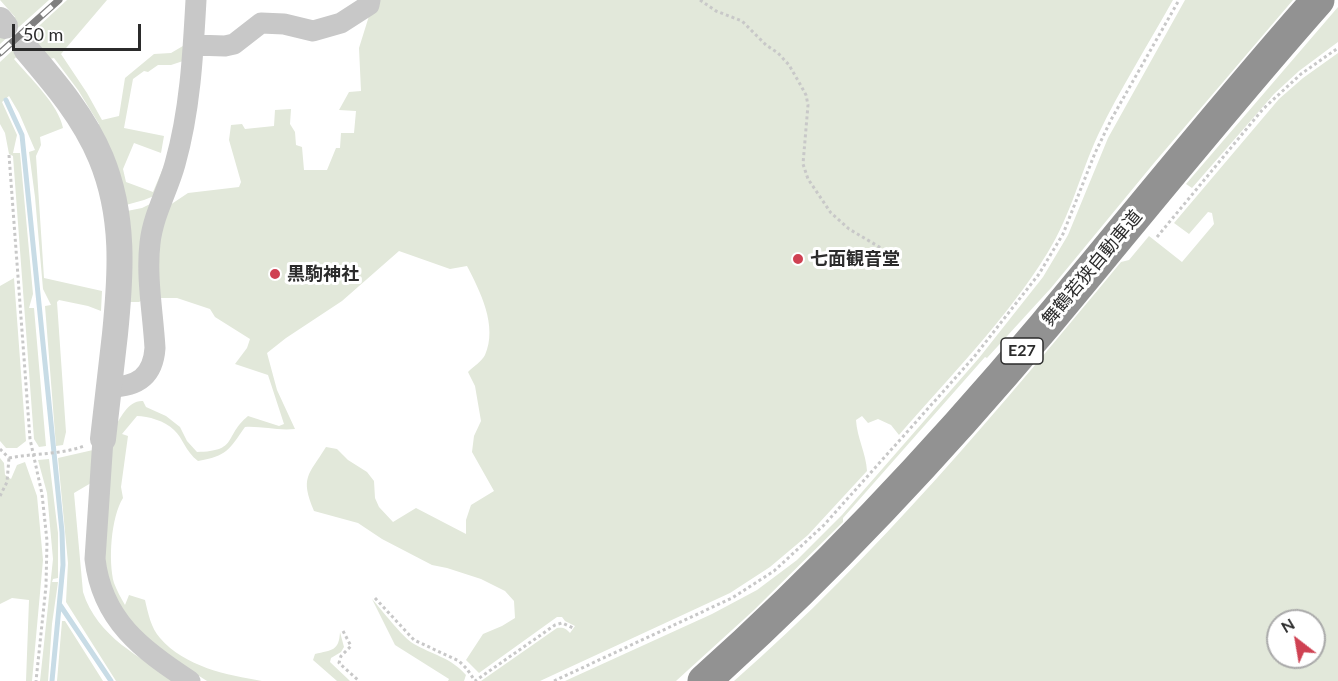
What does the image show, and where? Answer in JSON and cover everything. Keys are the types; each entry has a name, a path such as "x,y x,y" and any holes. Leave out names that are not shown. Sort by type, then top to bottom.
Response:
{"highway":[{"name":"舞鶴若狭自動車道","path":"704,681 828,565 927,459 1043,327 1318,0"}],"street":[{"path":"109,387 127,387 138,382 154,362 150,241 153,226 175,166 181,139 194,45 196,0"},
{"path":"194,45 234,45 261,23 284,24 313,31 354,15 369,5 370,0"},
{"path":"26,49 62,93 89,134 101,158 116,208 120,239 120,272 96,525 97,578 110,610 134,639 164,664 190,681"}],"path":[{"path":"700,0 716,11 742,21 789,65 806,95 808,105 803,164 808,179 831,213 849,229 898,258 898,261 882,266 828,259"},
{"path":"554,681 732,598 774,571 824,525 966,366 1028,291 1064,234 1095,153 1112,118 1179,0"},
{"path":"1157,237 1263,109 1301,75 1338,48"},
{"path":"9,155 32,453 42,494 48,559 36,681"},
{"path":"0,449 9,458 7,482 0,496"},
{"path":"9,458 32,453 62,452"},
{"path":"375,598 414,640 459,661 475,681 555,625 562,623 573,628"},
{"path":"343,631 351,646 341,656 339,663 359,681"}],"shaded area":[{"path":"0,0 49,0 0,44 0,30 15,17"},
{"path":"67,0 107,0 61,54 102,120 119,116 125,78 154,54 171,53 188,43 186,60 171,65 158,65 133,79 124,128 164,136 161,153 134,143 123,169 126,182 153,192 169,154 159,194 126,205 97,126 99,124 78,90 54,58 50,59 35,41 14,59 50,101 63,128 40,137 41,145 36,156 44,278 102,291 101,311 59,300 57,302 66,432 63,445 56,446 45,306 51,305 43,289 29,152 35,150 9,96 2,102 17,135 13,153 20,153 33,294 29,308 34,308 46,446 39,447 34,439 13,156 9,154 5,133 0,124 0,62"},
{"path":"374,0 1173,0 1098,135 1063,224 1032,277 1015,301 899,435 891,425 878,419 868,423 862,416 856,420 867,471 808,535 770,567 730,593 540,681 481,681 557,628 564,628 570,633 575,626 562,617 557,617 479,673 466,660 483,634 515,618 514,601 505,591 481,579 432,565 382,539 358,523 314,511 307,491 308,477 326,447 337,449 348,460 367,472 374,481 375,498 379,507 393,522 416,508 466,534 466,520 471,505 494,491 472,452 474,436 481,421 475,386 468,372 485,355 490,332 486,309 467,266 450,269 399,251 342,301 267,353 277,390 295,429 245,427 226,451 215,457 198,461 177,433 166,424 137,416 122,434 128,436 121,487 123,498 113,527 111,563 114,583 125,605 129,595 145,600 154,630 170,648 182,656 207,668 262,681 207,681 169,657 127,620 104,574 113,430 129,407 143,401 146,407 166,416 180,427 187,441 197,452 225,446 248,416 279,426 284,424 268,375 235,364 247,348 250,339 215,317 210,309 177,298 158,298 154,261 167,207 188,193 239,187 241,182 229,140 231,125 242,124 245,129 274,126 275,110 291,109 290,124 295,132 296,145 302,147 304,170 327,170 336,148 340,148 341,133 354,133 356,111 339,110 349,92 361,91 359,48"},
{"path":"1185,0 1293,0 1051,288 987,358 985,357 843,518 843,522 754,610 676,681 565,681 712,614 757,590 797,560 842,515 979,358 1043,277 1068,235 1108,138"},
{"path":"1338,7 1338,42 1299,71 1274,94 1192,188 1186,184"},
{"path":"1338,53 1338,681 734,681 838,583 936,479 1121,262 1129,260 1149,236 1182,262 1214,224 1212,213 1208,212 1189,234 1174,223 1279,99 1303,78"},
{"path":"156,201 146,298 139,302 128,302 127,211 142,208"},
{"path":"14,278 26,441 17,448 6,448 0,441 0,286"},
{"path":"93,450 91,483 74,493 83,592 98,622 109,634 134,654 176,681 116,681 66,602 68,563 58,458"},
{"path":"0,458 4,463 5,475 11,479 17,465 25,462 37,496 43,560 32,681 26,681 29,600 12,598 0,604"},
{"path":"49,459 58,533 58,578 53,579 52,582 58,582 48,681 40,681 53,559 47,493 38,460"},
{"path":"372,599 409,641 448,660 466,675 464,681 448,681 449,679 395,645"},
{"path":"62,621 65,621 103,681 57,681"},
{"path":"340,632 344,647 341,652 331,658 330,662 350,681 337,681 313,660 315,654 334,649"}],"waterway":[{"path":"6,100 22,135 62,532 63,565 52,681"},
{"path":"60,605 111,681"}],"railway":[{"path":"0,53 59,0"}],"place":[{"name":"七面観音堂","path":"798,259"},
{"name":"黒駒神社","path":"275,274"}]}
